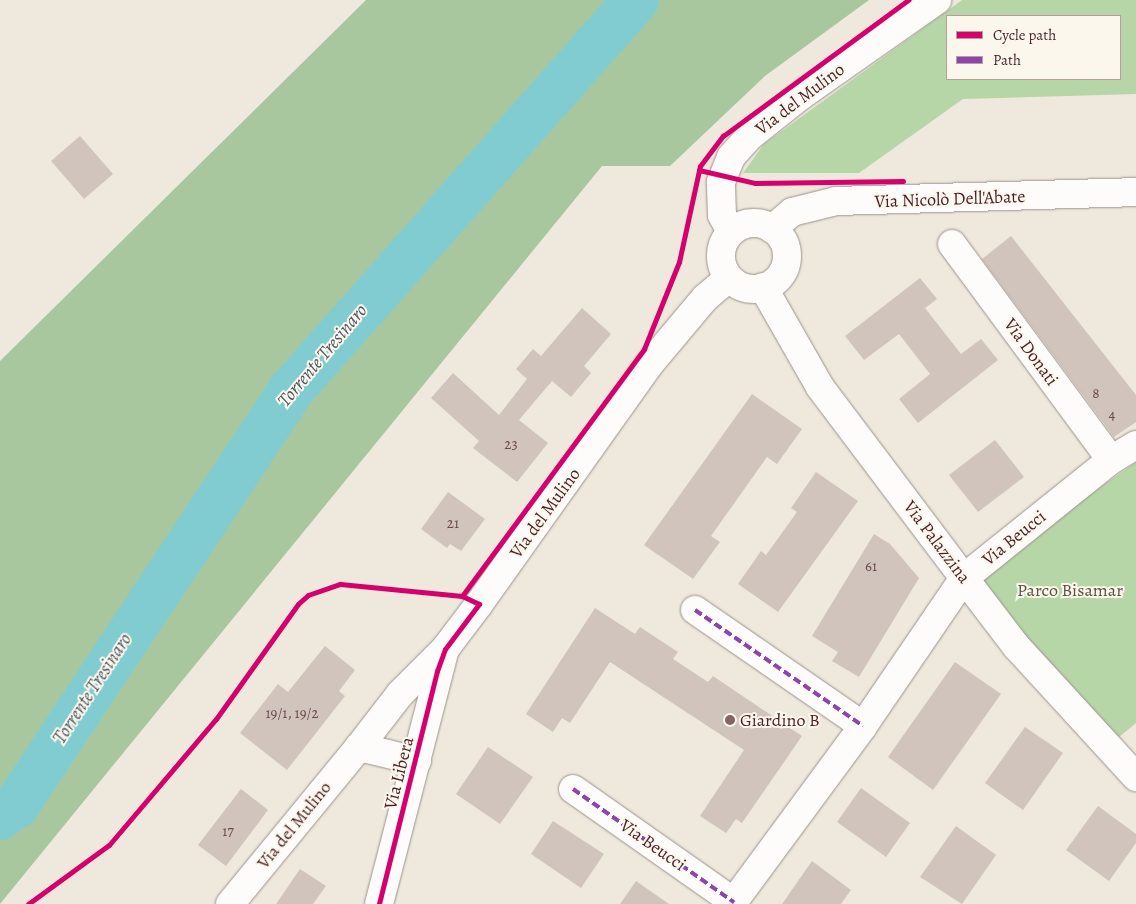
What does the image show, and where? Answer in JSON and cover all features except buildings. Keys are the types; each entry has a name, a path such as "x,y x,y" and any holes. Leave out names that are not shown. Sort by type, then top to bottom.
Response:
{"street":[{"name":"Via del Mulino","path":"731,232 722,214 721,182 738,150 799,97 937,0"},
{"name":"Via Nicolò Dell'Abate","path":"772,229 792,212 836,201 1136,192"},
{"path":"747,224 772,229 780,236 787,256 780,276 762,287 748,288 729,278 723,269 721,249 731,232 747,224"},
{"name":"Via Donati","path":"952,244 1110,460"},
{"name":"Via del Mulino","path":"230,904 400,694 445,649 587,456 648,366 705,298 729,278"},
{"name":"Via Palazzina","path":"762,287 820,387 964,578 1016,646 1136,778"},
{"name":"Via Beucci","path":"573,789 733,903 863,726 964,578 1110,460 1136,445"},
{"path":"695,610 863,726"},
{"name":"Via Libera","path":"379,904 445,649"},
{"path":"359,747 417,761"}],"green space":[{"path":"366,0 869,0 765,76 670,166 602,166 0,904 0,361"},
{"path":"962,0 1136,0 1136,94 963,99 859,173 743,173 764,144"},
{"name":"Parco Bisamar","path":"1136,462 1136,723 1113,742 972,578"}],"waterway":[{"name":"Torrente Tresinaro","path":"0,817 16,806 292,389 636,0"}],"marked path":[{"path":"695,610 863,726"},
{"path":"573,789 734,902"}],"cycle path":[{"path":"462,596 644,349 679,262 700,166 723,136 908,0"},
{"path":"699,170 755,183 903,181"},
{"path":"28,904 109,845 216,719 298,604 308,595 340,584 462,596 479,604 445,649 437,671 379,904"}],"place":[{"name":"Giardino B","path":"730,720"}]}
